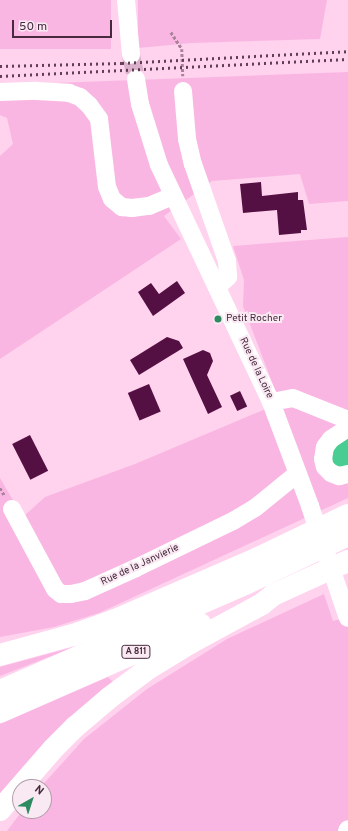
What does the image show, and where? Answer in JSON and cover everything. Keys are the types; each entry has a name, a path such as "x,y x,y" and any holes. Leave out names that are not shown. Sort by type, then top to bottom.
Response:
{"highway":[{"path":"0,655 73,635 115,620 304,546 344,527"},
{"name":"A 811","path":"0,691 245,584 304,546"},
{"name":"A 811","path":"0,712 259,597 273,595 348,561"},
{"path":"0,810 53,749 109,698 149,668 190,643 262,604 273,595"}],"street":[{"path":"126,0 131,55"},
{"name":"Rue de la Loire","path":"136,79 146,125 159,165 172,196 271,402 298,473 347,613"},
{"path":"0,92 36,91 69,93 80,97 89,105 99,119 107,187 112,199 122,207 132,208 150,206 172,196"},
{"path":"183,91 186,139 193,164 227,261 228,277 217,287"},
{"path":"271,402 293,398 348,420"},
{"path":"348,428 331,439 325,447 323,459 325,467 331,473 339,476 348,474"},
{"name":"Rue de la Janvierie","path":"12,508 55,589 61,594 71,594 85,591 233,521 255,508 298,473"}],"path":[{"path":"171,32 182,50 184,68 183,91"}],"shaded area":[{"path":"0,0 111,0 111,49 0,49"},
{"path":"138,0 327,0 320,39 192,43 138,48"},
{"path":"348,72 348,201 309,204 300,174 212,181 164,216 181,239 0,359 0,156 13,144 7,118 0,115 0,85"},
{"path":"348,237 348,498 99,613 54,627 0,637 0,478 23,517 45,497 135,464 280,403 243,306 244,280 233,246"},
{"path":"348,433 348,472 332,469 329,449"},
{"path":"324,594 333,621 348,617 348,831 7,831 16,819 52,819 52,779 48,779 84,739 147,689 227,639"},
{"path":"74,647 0,676 0,667"},
{"path":"108,677 113,682 19,779 12,779 12,786 0,798 0,724"}],"building":[{"path":"261,182 262,196 298,192 298,200 303,200 307,230 301,230 301,233 279,235 277,210 243,213 240,184"},
{"path":"177,281 185,293 153,316 138,292 151,283 159,294"},
{"path":"167,337 179,341 183,348 139,375 130,360"},
{"path":"203,350 210,353 213,361 207,375 222,407 208,414 183,359"},
{"path":"149,384 161,412 140,421 128,393"},
{"path":"240,391 247,406 237,411 230,396"},
{"path":"30,435 48,471 30,480 12,444"}],"tunnel":[{"path":"131,55 136,79"}],"railway":[{"path":"0,66 122,63 348,51"},
{"path":"0,76 348,59"}],"place":[{"name":"Petit Rocher","path":"218,319"}]}
